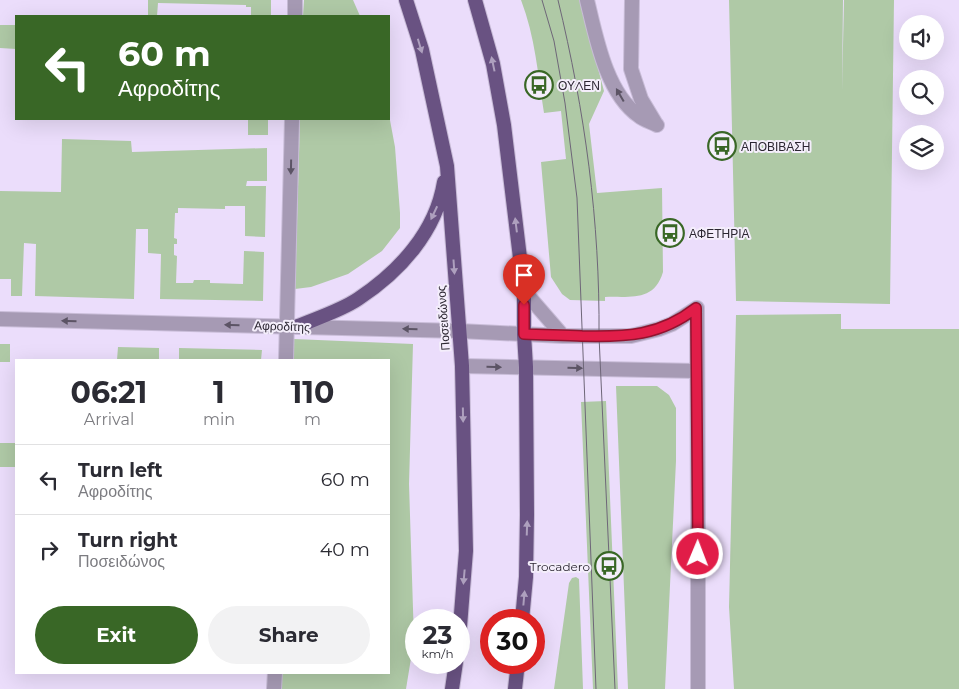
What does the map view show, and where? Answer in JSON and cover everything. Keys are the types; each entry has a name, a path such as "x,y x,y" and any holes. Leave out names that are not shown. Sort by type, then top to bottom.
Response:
{"highway":[{"name":"Ποσειδώνος","path":"406,0 422,50 447,166 462,366 466,551 461,609"},
{"path":"475,0 493,64 504,125 524,291 527,515 526,577 523,609"},
{"path":"292,326 356,300 397,269 414,250 436,212 443,190 447,166"},
{"path":"452,689 454,674"},
{"path":"515,689 517,674"}],"street":[{"path":"295,0 295,15"},
{"path":"587,0 598,45 610,78 625,104 640,117 657,125 641,99 631,69 632,0"},
{"path":"286,359 292,326 292,120"},
{"path":"524,291 563,336"},
{"name":"Αφροδίτης","path":"0,319 459,331 563,336 631,336 672,324 696,308 696,371"},
{"path":"462,366 696,371 698,689"},
{"path":"274,689 275,674"}],"green space":[{"path":"148,0 271,0 271,15 251,15 251,7 246,7 246,5 158,3 157,15 148,15"},
{"path":"304,0 353,0 360,15 303,15"},
{"path":"521,0 580,0 604,91 589,124 597,193 662,188 663,272 659,282 648,293 632,297 605,297 605,301 570,300 562,294 551,277 541,162 566,159 561,111 544,113 533,42"},
{"path":"729,0 843,0 842,91 844,0 894,0 890,304 736,301"},
{"path":"0,25 15,25 15,49 0,48"},
{"path":"248,120 268,120 268,135 248,135"},
{"path":"300,120 390,120 395,147 400,228 382,251 348,274 311,287 295,289"},
{"path":"62,139 131,141 132,152 267,148 267,181 247,181 246,186 266,186 265,237 245,236 245,206 225,206 225,209 178,208 178,213 175,213 174,238 177,239 177,244 174,244 174,255 177,256 176,283 210,280 210,283 243,284 244,251 264,252 263,301 160,299 161,254 148,253 148,229 136,229 134,299 35,296 36,244 24,243 22,296 11,296 11,279 0,279 0,191 61,192"},
{"path":"841,314 841,329 959,329 959,689 734,689 729,607 736,315"},
{"path":"294,339 413,344 409,484 413,609 405,609 405,674 408,674 406,689 278,689 279,674 390,674 390,359 293,359"},
{"path":"0,344 10,344 10,362 0,362"},
{"path":"118,347 159,348 159,359 117,359"},
{"path":"179,348 262,350 261,359 179,359"},
{"path":"616,386 657,386 669,395 676,408 676,461 665,689 628,689"},
{"path":"606,401 618,689 593,689 581,402"},
{"path":"0,443 15,443 15,467 0,467"},
{"path":"576,577 579,579 583,689 554,689 569,583 572,578"}],"tram line":[{"path":"542,0 554,41 565,103 577,198 596,689"},
{"path":"558,0 576,84 594,209 615,689"}],"place":[{"name":"ΟΥΛΕΝ","path":"539,85"},
{"name":"ΑΠΟΒΙΒΑΣΗ","path":"722,146"},
{"name":"ΑΦΕΤΗΡΙΑ","path":"670,233"},
{"name":"Trocadero","path":"609,566"}],"route":[{"path":"524,305 524,334 563,336 631,336 672,324 696,308 698,554"}]}
